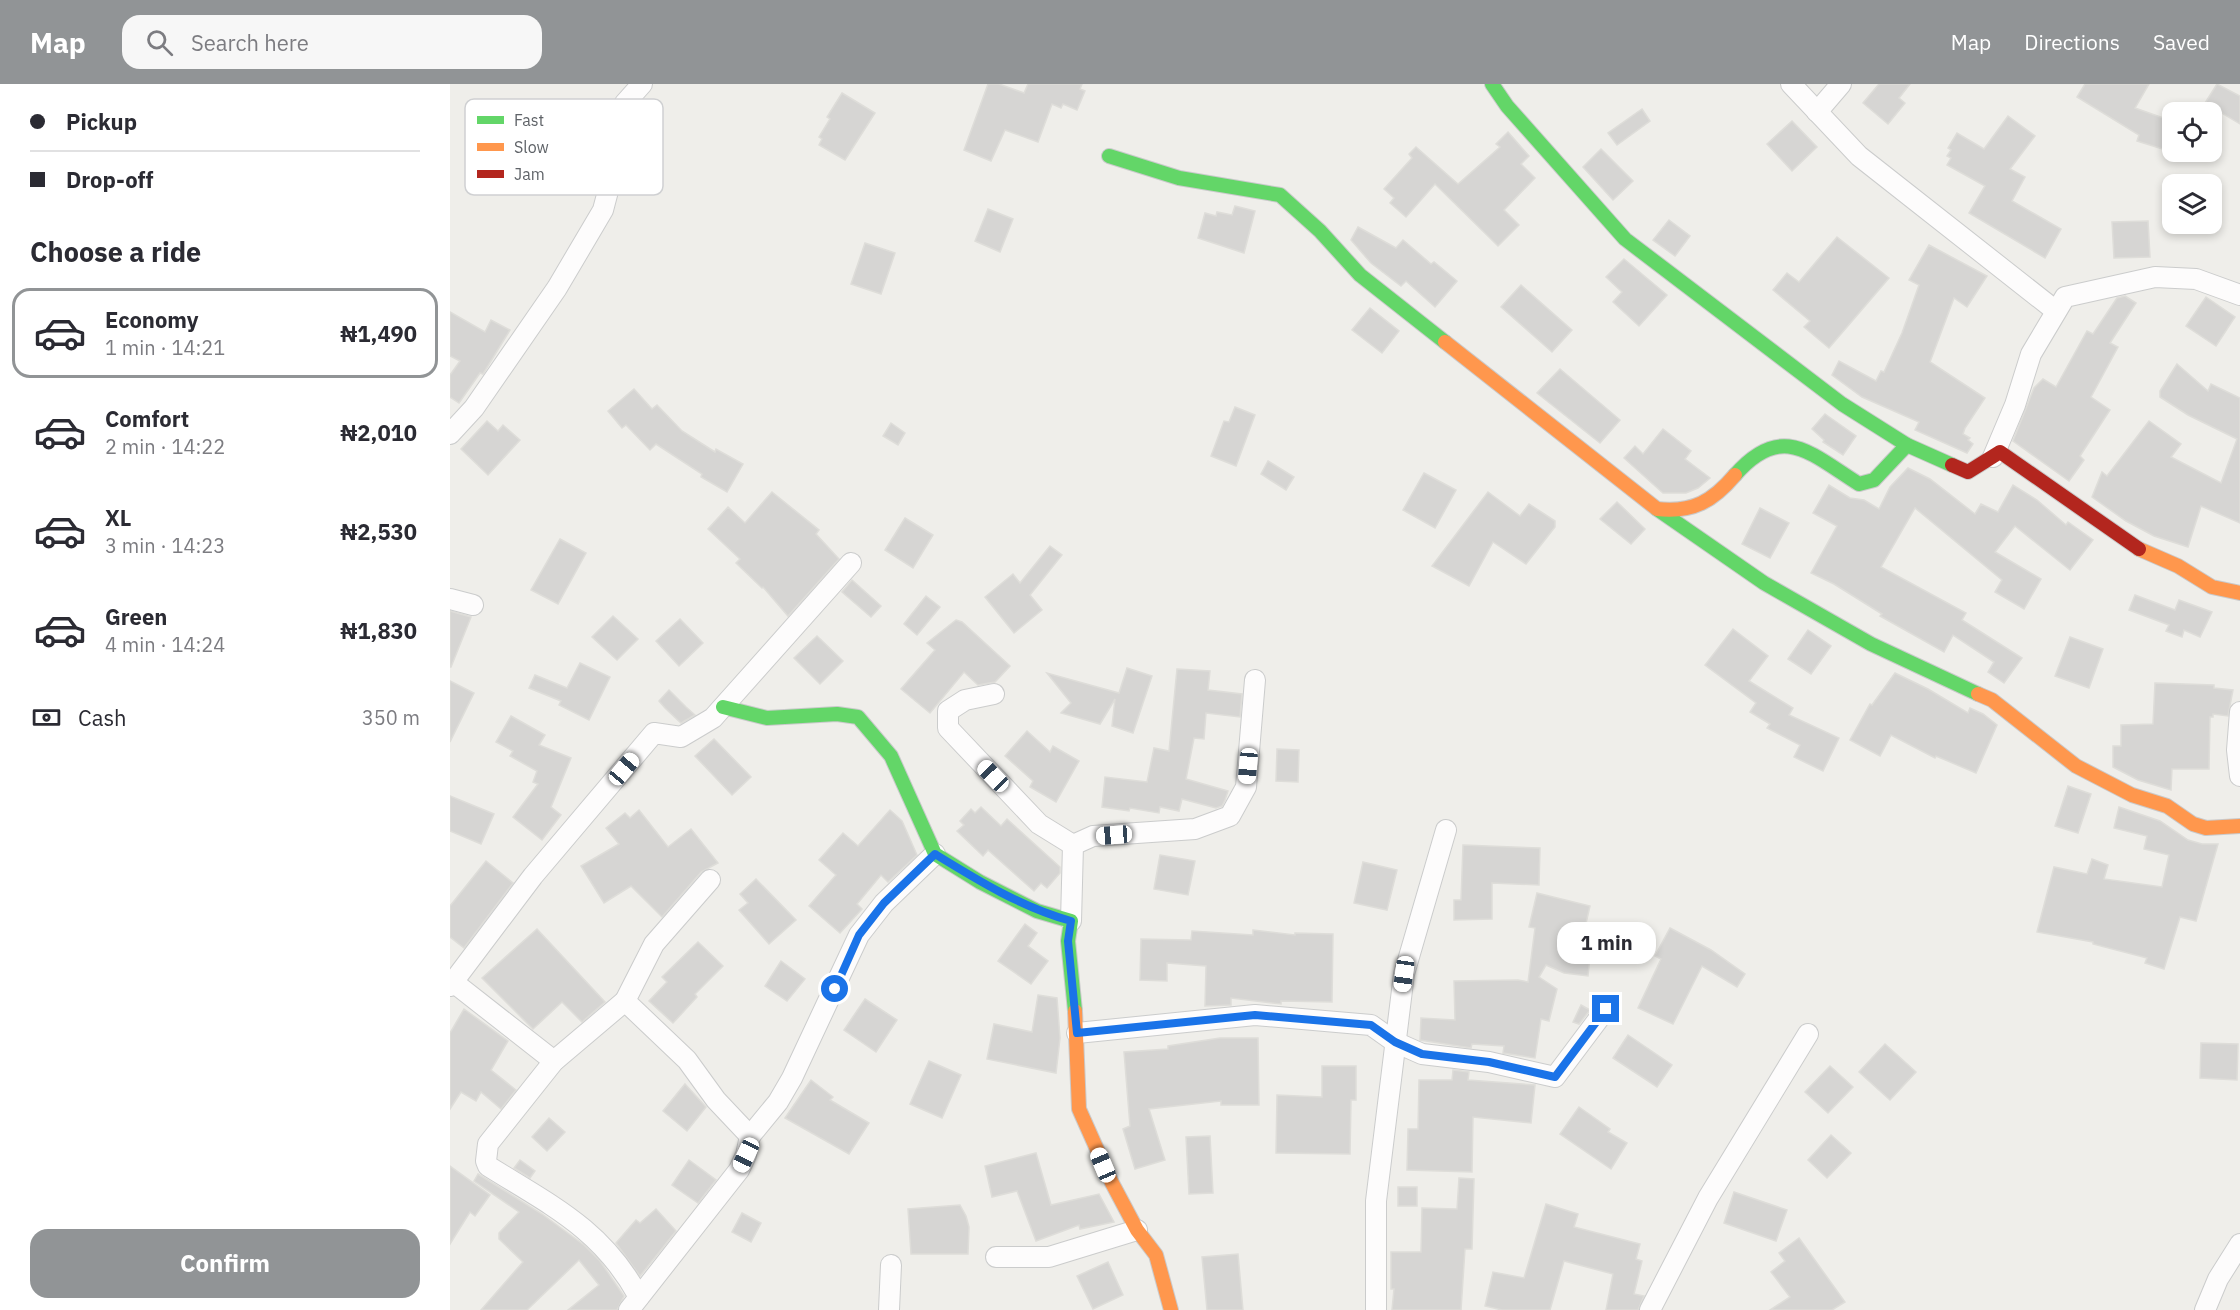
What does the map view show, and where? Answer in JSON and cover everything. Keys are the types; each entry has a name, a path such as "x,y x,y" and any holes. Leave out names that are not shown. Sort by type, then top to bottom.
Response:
{"street":[{"path":"629,99 642,84"},
{"path":"1492,84 1507,106 1625,239 1842,404 1906,444 1968,472 2000,452 2134,547 2178,566 2212,587 2240,593"},
{"path":"1791,84 1859,156 2056,311"},
{"path":"1817,112 1840,84"},
{"path":"1109,156 1179,178 1280,195 1320,231 1360,275 1657,509 1764,583 1871,644 1992,700 2076,766 2132,795 2167,806 2193,824 2206,828 2240,826"},
{"path":"450,434 474,408 557,288 603,210 607,195"},
{"path":"1993,457 2015,405 2031,354 2065,297 2156,277 2196,279 2240,295"},
{"path":"1657,509 1684,510 1709,501 1755,454 1773,446 1791,445 1800,448 1859,484 1874,480 1906,444"},
{"path":"554,1061 452,984 528,883 654,733 681,737 713,718 851,563"},
{"path":"450,599 473,605"},
{"path":"1073,845 1093,836 1196,829 1230,816 1246,787 1255,680"},
{"path":"994,694 965,700 948,711 948,729 1039,824 1073,845"},
{"path":"723,707 767,718 837,714 858,717 891,756 935,854 980,882 1037,911 1071,921"},
{"path":"2240,712 2237,750 2240,776"},
{"path":"1376,1310 1376,1201 1404,974 1446,831"},
{"path":"1073,845 1071,921 1068,941 1077,1033 1076,1084 1079,1109 1112,1183 1137,1230 1156,1255 1171,1310"},
{"path":"634,1304 739,1170 746,1155 750,1136 778,1102 792,1078 859,935 884,903 935,854"},
{"path":"634,1304 624,1270 596,1237 549,1203 488,1166 486,1161 488,1144 554,1061 625,1001 654,944 710,880"},
{"path":"625,1001 687,1060 716,1100 750,1136"},
{"path":"1077,1033 1255,1015 1371,1025 1395,1042 1422,1054 1489,1062 1555,1077 1606,1009"},
{"path":"1650,1310 1708,1198 1808,1035"},
{"path":"996,1257 1049,1257 1137,1230"},
{"path":"2205,1310 2218,1279 2240,1244"},
{"path":"889,1310 891,1265"}],"building":[{"path":"988,84 999,84 1024,93 1028,84 1082,84 1080,89 1085,91 1077,110 1063,104 1061,108 1052,104 1038,142 1005,130 991,161 964,150"},
{"path":"1879,84 1910,84 1899,98 1905,103 1888,124 1863,103"},
{"path":"2085,84 2149,84 2135,108 2162,117 2162,149 2137,141 2139,135 2077,97"},
{"path":"2217,84 2240,96 2240,124 2222,113 2222,102 2206,102"},
{"path":"842,93 875,113 845,160 819,145 822,139 819,137 830,119 827,117"},
{"path":"1642,109 1650,121 1617,145 1608,133"},
{"path":"2008,116 2035,136 2010,169 2025,177 2012,201 2061,229 2045,258 1969,213 1985,186 1947,165 1951,158 1947,156 1951,150 1948,148 1957,133 1984,149"},
{"path":"1792,121 1817,147 1792,171 1767,144"},
{"path":"1508,132 1529,156 1521,164 1535,178 1504,210 1519,225 1498,246 1435,184 1406,217 1390,203 1394,198 1384,189 1412,158 1409,154 1416,147 1458,184 1500,147 1496,144"},
{"path":"1601,149 1633,181 1613,200 1583,167"},
{"path":"1235,206 1255,211 1244,253 1198,238 1205,213 1216,216 1217,212 1232,215"},
{"path":"988,209 1013,219 1000,252 975,241"},
{"path":"1669,220 1690,236 1675,256 1653,240"},
{"path":"2148,221 2150,257 2114,258 2112,222"},
{"path":"1358,227 1396,248 1403,240 1431,264 1434,262 1457,281 1435,307 1406,281 1401,286 1371,263 1351,240"},
{"path":"1837,237 1889,278 1829,348 1804,327 1810,321 1773,290 1787,273 1799,282"},
{"path":"865,243 895,253 881,294 851,284"},
{"path":"1929,245 1987,276 1967,307 1954,298 1930,362 1985,398 1963,434 1970,438 1968,440 1973,444 1967,453 1915,430 1919,422 1862,397 1832,375 1839,361 1876,381 1881,371 1884,372 1902,333 1919,285 1909,280"},
{"path":"1624,259 1667,295 1639,326 1613,302 1622,292 1606,277"},
{"path":"1521,285 1572,330 1552,352 1501,307"},
{"path":"2125,296 2136,303 2110,343 2118,347 2091,397 2110,410 2080,456 2084,460 2069,481 2013,441 2034,388 2043,379 2056,387 2087,331 2093,334 2117,298"},
{"path":"2206,297 2235,317 2216,346 2186,326"},
{"path":"1370,308 1399,331 1382,353 1352,330"},
{"path":"450,312 485,332 491,320 510,330 483,374 480,373 459,403 450,397 450,375 460,361 450,356"},
{"path":"2177,364 2208,391 2211,384 2240,398 2240,523 2201,506 2188,547 2154,536 2126,521 2092,497 2102,472 2107,476 2149,421 2181,444 2171,457 2221,483 2237,439 2188,415 2160,397 2160,391"},
{"path":"1560,369 1620,420 1600,443 1537,393"},
{"path":"634,389 652,409 657,405 682,431 715,452 716,449 743,464 727,492 701,477 702,474 656,444 650,450 626,425 622,428 608,411"},
{"path":"1235,407 1255,415 1236,466 1211,456 1224,421 1229,422"},
{"path":"1825,414 1856,436 1843,455 1823,442 1824,440 1812,429"},
{"path":"487,421 498,431 503,425 520,440 488,475 461,449"},
{"path":"891,423 905,433 898,445 883,436"},
{"path":"1663,429 1691,451 1685,459 1710,478 1698,488 1686,493 1663,493 1624,458 1635,446 1643,454"},
{"path":"1268,461 1294,477 1286,490 1261,474"},
{"path":"1908,468 1930,479 1975,514 1981,504 1998,512 2013,485 2037,500 2066,525 2068,522 2093,540 2070,570 2015,526 1995,552 2041,579 2024,609 1995,592 2002,580 1915,508 1881,567 1966,613 1962,620 2022,658 2004,683 1988,672 1994,662 1953,635 1944,652 1880,616 1882,614 1834,584 1811,573 1837,526 1813,513 1829,485 1850,498 1864,500 1879,509 1890,487"},
{"path":"1424,473 1456,490 1435,528 1403,510"},
{"path":"772,492 819,530 816,534 839,559 788,616 763,587 736,563 740,559 708,529 728,507 745,523"},
{"path":"1488,492 1520,516 1529,504 1555,521 1555,527 1526,564 1493,542 1469,586 1432,566"},
{"path":"1617,502 1645,529 1631,544 1600,519"},
{"path":"1760,508 1789,523 1770,558 1742,544"},
{"path":"905,518 933,535 913,568 885,550"},
{"path":"560,539 586,553 558,604 531,590"},
{"path":"1050,546 1062,555 1030,595 1042,610 1014,633 985,597 1013,574 1020,583"},
{"path":"852,580 881,606 871,617 842,592"},
{"path":"2135,595 2175,610 2179,600 2212,612 2200,637 2184,630 2182,637 2166,631 2169,625 2129,610"},
{"path":"926,596 940,607 917,635 904,624"},
{"path":"450,611 471,617 451,667 450,667"},
{"path":"613,616 638,639 617,660 592,637"},
{"path":"680,619 703,643 679,666 656,641"},
{"path":"956,620 962,622 1010,666 995,682 978,685 964,672 930,713 901,689 935,650 927,643"},
{"path":"1733,629 1768,656 1749,681 1793,708 1789,715 1839,738 1823,771 1794,757 1800,745 1767,728 1770,724 1750,712 1756,703 1705,665"},
{"path":"1808,630 1831,646 1811,674 1788,659"},
{"path":"817,636 843,661 820,684 794,658"},
{"path":"2070,637 2103,649 2089,688 2055,676"},
{"path":"580,663 610,677 589,720 559,705 561,701 529,688 535,675 567,688"},
{"path":"1127,668 1152,676 1133,733 1112,726 1115,699 1100,724 1061,713 1071,703 1047,673 1119,693"},
{"path":"1177,669 1210,671 1208,690 1242,694 1240,717 1206,713 1204,739 1194,738 1186,779 1228,791 1222,806 1216,808 1182,799 1179,811 1160,807 1159,813 1130,808 1129,811 1102,807 1105,777 1147,782 1154,748 1169,751"},
{"path":"1895,673 1928,689 1968,713 1970,708 1983,714 1997,725 1976,773 1936,756 1935,758 1891,735 1880,756 1850,740 1870,704 1872,705"},
{"path":"450,681 474,693 450,742"},
{"path":"2155,683 2214,685 2214,688 2233,690 2228,716 2213,714 2213,717 2210,717 2209,769 2172,769 2171,790 2138,780 2113,767 2113,746 2121,746 2121,725 2153,724"},
{"path":"669,690 695,715 681,723 665,708 659,701"},
{"path":"511,716 545,735 539,745 571,758 551,807 561,815 542,840 513,817 538,784 533,782 537,771 510,756 513,751 496,742"},
{"path":"1027,731 1050,752 1053,746 1079,761 1056,802 1030,787 1033,781 1005,756"},
{"path":"714,739 751,777 732,795 695,756"},
{"path":"1277,749 1299,750 1298,782 1276,781"},
{"path":"2068,786 2091,794 2078,833 2055,826"},
{"path":"450,796 494,814 481,844 450,831"},
{"path":"981,807 1001,826 1007,819 1060,867 1060,873 1047,888 1041,883 1034,891 988,850 983,856 957,831 964,825 960,821 971,809 975,813"},
{"path":"2119,807 2160,821 2188,840 2202,844 2218,844 2196,921 2180,917 2164,969 2145,963 2147,958 2093,944 2093,942 2037,932 2054,867 2087,874 2092,859 2108,865 2104,879 2162,887 2169,855 2144,849 2147,836 2114,828"},
{"path":"639,810 668,847 691,829 718,863 701,872 662,917 631,886 604,903 581,866 619,844 606,828 625,813 630,818"},
{"path":"890,810 902,821 917,855 888,882 881,875 857,904 862,909 840,933 809,906 836,875 819,860 843,833 858,846"},
{"path":"1463,845 1540,848 1539,885 1492,883 1492,919 1454,920 1454,900 1461,900"},
{"path":"1160,855 1195,861 1188,895 1154,889"},
{"path":"486,861 513,883 464,948 450,937 450,906"},
{"path":"1363,862 1397,870 1387,910 1354,903"},
{"path":"756,879 796,920 769,944 739,910 748,903 740,894"},
{"path":"1537,893 1590,906 1581,945 1591,946 1588,976 1564,973 1546,965 1539,977 1557,989 1549,1021 1541,1019 1535,1058 1503,1053 1504,1046 1472,1044 1471,1048 1420,1040 1421,1018 1455,1020 1454,981 1518,980 1528,982 1535,928 1529,927"},
{"path":"1025,924 1037,933 1028,946 1048,961 1031,984 998,961"},
{"path":"1670,928 1711,950 1745,974 1737,987 1702,966 1673,1024 1638,1008 1661,959 1655,956"},
{"path":"537,929 605,1002 582,1022 562,1002 533,1029 482,978"},
{"path":"1253,930 1295,935 1295,933 1333,934 1332,1002 1281,1001 1281,1004 1231,998 1231,1005 1205,1006 1206,966 1167,963 1167,981 1140,980 1141,939 1191,940 1192,931 1253,935"},
{"path":"698,942 723,966 695,994 697,997 673,1023 649,1001 667,982 662,977"},
{"path":"781,961 805,979 787,1001 765,986"},
{"path":"1038,995 1057,998 1060,1038 1056,1073 987,1059 994,1024 1032,1032"},
{"path":"865,999 897,1020 876,1052 844,1030"},
{"path":"1581,1005 1590,1010 1579,1024 1573,1022"},
{"path":"464,1009 508,1041 491,1070 516,1090 501,1109 481,1092 476,1101 461,1092 450,1109 450,1033"},
{"path":"1628,1035 1672,1065 1657,1087 1613,1058"},
{"path":"1220,1038 1258,1038 1259,1105 1221,1105 1221,1101 1149,1109 1165,1160 1135,1169 1123,1129 1130,1126 1124,1052 1168,1049 1168,1046"},
{"path":"2201,1043 2238,1044 2237,1080 2200,1078"},
{"path":"1885,1044 1916,1072 1890,1100 1859,1072"},
{"path":"929,1061 961,1075 942,1118 910,1104"},
{"path":"1322,1066 1356,1066 1356,1100 1351,1100 1350,1154 1276,1153 1277,1095 1322,1097"},
{"path":"1830,1066 1853,1087 1828,1113 1805,1092"},
{"path":"1453,1070 1469,1072 1468,1080 1535,1085 1531,1123 1473,1117 1472,1172 1407,1170 1408,1129 1418,1129 1419,1080 1452,1080"},
{"path":"811,1080 833,1097 830,1100 869,1123 849,1154 785,1118"},
{"path":"685,1084 706,1107 687,1131 663,1111"},
{"path":"1579,1107 1610,1129 1608,1132 1627,1143 1611,1169 1560,1134"},
{"path":"549,1118 565,1132 547,1151 532,1137"},
{"path":"1831,1135 1851,1153 1827,1178 1808,1160"},
{"path":"1210,1136 1213,1193 1189,1194 1186,1137"},
{"path":"1036,1153 1051,1205 1099,1194 1114,1222 1080,1229 1079,1225 1036,1241 1017,1191 992,1197 985,1166"},
{"path":"520,1160 535,1171 530,1178 514,1168"},
{"path":"689,1160 716,1180 698,1203 672,1185"},
{"path":"450,1166 490,1195 475,1216 470,1212 450,1244"},
{"path":"478,1174 542,1214 584,1245 600,1261 624,1296 617,1310 568,1310 599,1285 579,1260 527,1310 481,1310 523,1262 499,1239 499,1233 519,1212 474,1181"},
{"path":"1459,1178 1474,1179 1472,1249 1465,1249 1461,1310 1392,1310 1394,1289 1391,1289 1391,1252 1421,1252 1422,1208 1457,1209"},
{"path":"1398,1187 1417,1187 1417,1206 1398,1206"},
{"path":"1734,1192 1787,1210 1776,1241 1724,1223"},
{"path":"1546,1204 1578,1214 1574,1227 1640,1244 1636,1259 1642,1261 1634,1294 1644,1296 1638,1310 1606,1310 1613,1274 1564,1261 1550,1310 1502,1310 1485,1306 1493,1272 1524,1278"},
{"path":"960,1205 969,1227 968,1254 911,1254 908,1209"},
{"path":"656,1209 676,1231 640,1276 616,1243 636,1220 640,1223"},
{"path":"742,1213 761,1223 751,1242 732,1232"},
{"path":"1799,1238 1845,1302 1832,1310 1770,1310 1790,1297 1771,1272 1785,1261 1779,1253"},
{"path":"1238,1254 1243,1310 1207,1310 1202,1257"},
{"path":"1108,1262 1123,1295 1093,1309 1077,1276"}],"traffic: fast":[{"path":"1492,84 1507,106 1625,239 1842,404 1907,445 1952,465"},
{"path":"1109,156 1179,178 1280,195 1320,231 1360,275 1445,342"},
{"path":"1735,475 1767,449 1782,446 1797,448 1811,454 1859,484 1874,480 1907,445"},
{"path":"1657,509 1764,583 1871,644 1978,694"},
{"path":"723,707 767,718 837,714 858,717 891,756 935,854 980,882 1037,911 1071,921 1068,941 1075,1011"}],"traffic: slow":[{"path":"1445,342 1657,509 1692,507 1719,492 1735,475"},
{"path":"2139,549 2178,566 2212,587 2240,593"},
{"path":"1978,694 1992,700 2076,766 2132,795 2167,806 2193,824 2206,828 2240,826"},
{"path":"1075,1011 1079,1109 1112,1183 1137,1230 1156,1255 1171,1310"}],"traffic: jam":[{"path":"1952,465 1968,472 2000,452 2139,549"}],"route":[{"path":"835,989 859,935 884,903 935,854 980,882 1037,911 1071,921 1068,941 1077,1033 1255,1015 1371,1025 1395,1042 1422,1054 1489,1062 1555,1077 1606,1009"}]}
